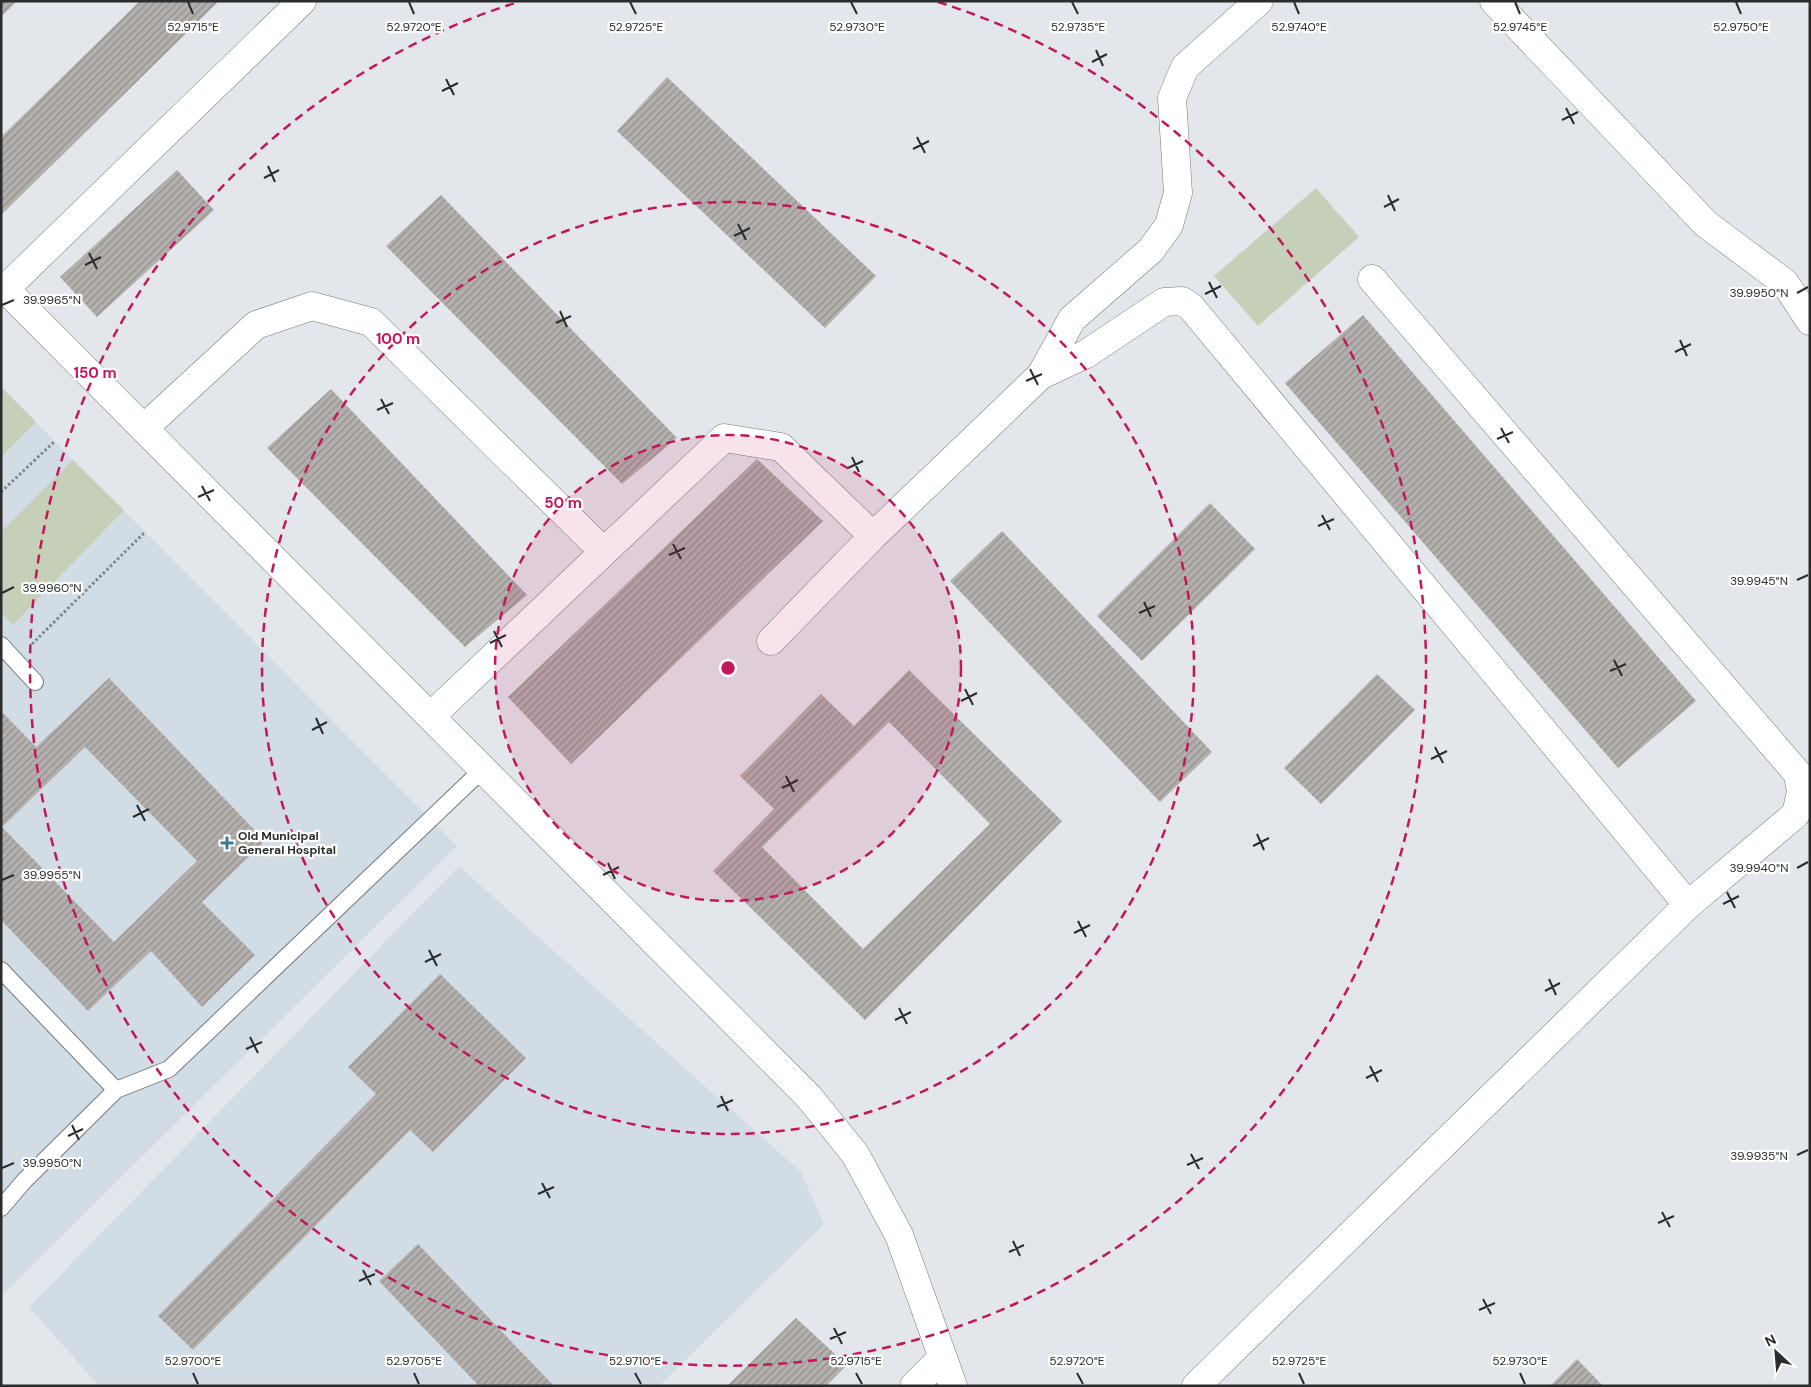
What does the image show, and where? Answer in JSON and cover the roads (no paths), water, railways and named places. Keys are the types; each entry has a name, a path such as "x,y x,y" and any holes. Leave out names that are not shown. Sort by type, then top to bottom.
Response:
{"street":[{"path":"302,1 3,287 809,1097 855,1154 899,1235 953,1386"},
{"path":"771,641 873,536 1041,375 1072,318 1151,250 1169,225 1178,193 1172,98 1185,67 1259,1"},
{"path":"1494,1 1706,224 1786,283 1810,321"},
{"path":"1196,1386 1688,905 1796,814 1801,792 1798,774 1372,279"},
{"path":"1041,375 1086,354 1164,302 1182,301 1191,307 1688,905"},
{"path":"144,428 256,325 312,306 371,322 604,552"},
{"path":"431,716 724,438 781,447 873,536"},
{"path":"914,1386 942,1358"}],"lane":[{"path":"1,645 35,682"},
{"path":"1,1208 25,1180 116,1090 168,1069 482,770"},
{"path":"1,970 116,1090"}],"place":[{"name":"Old Municipal General Hospital","path":"227,843"}]}
